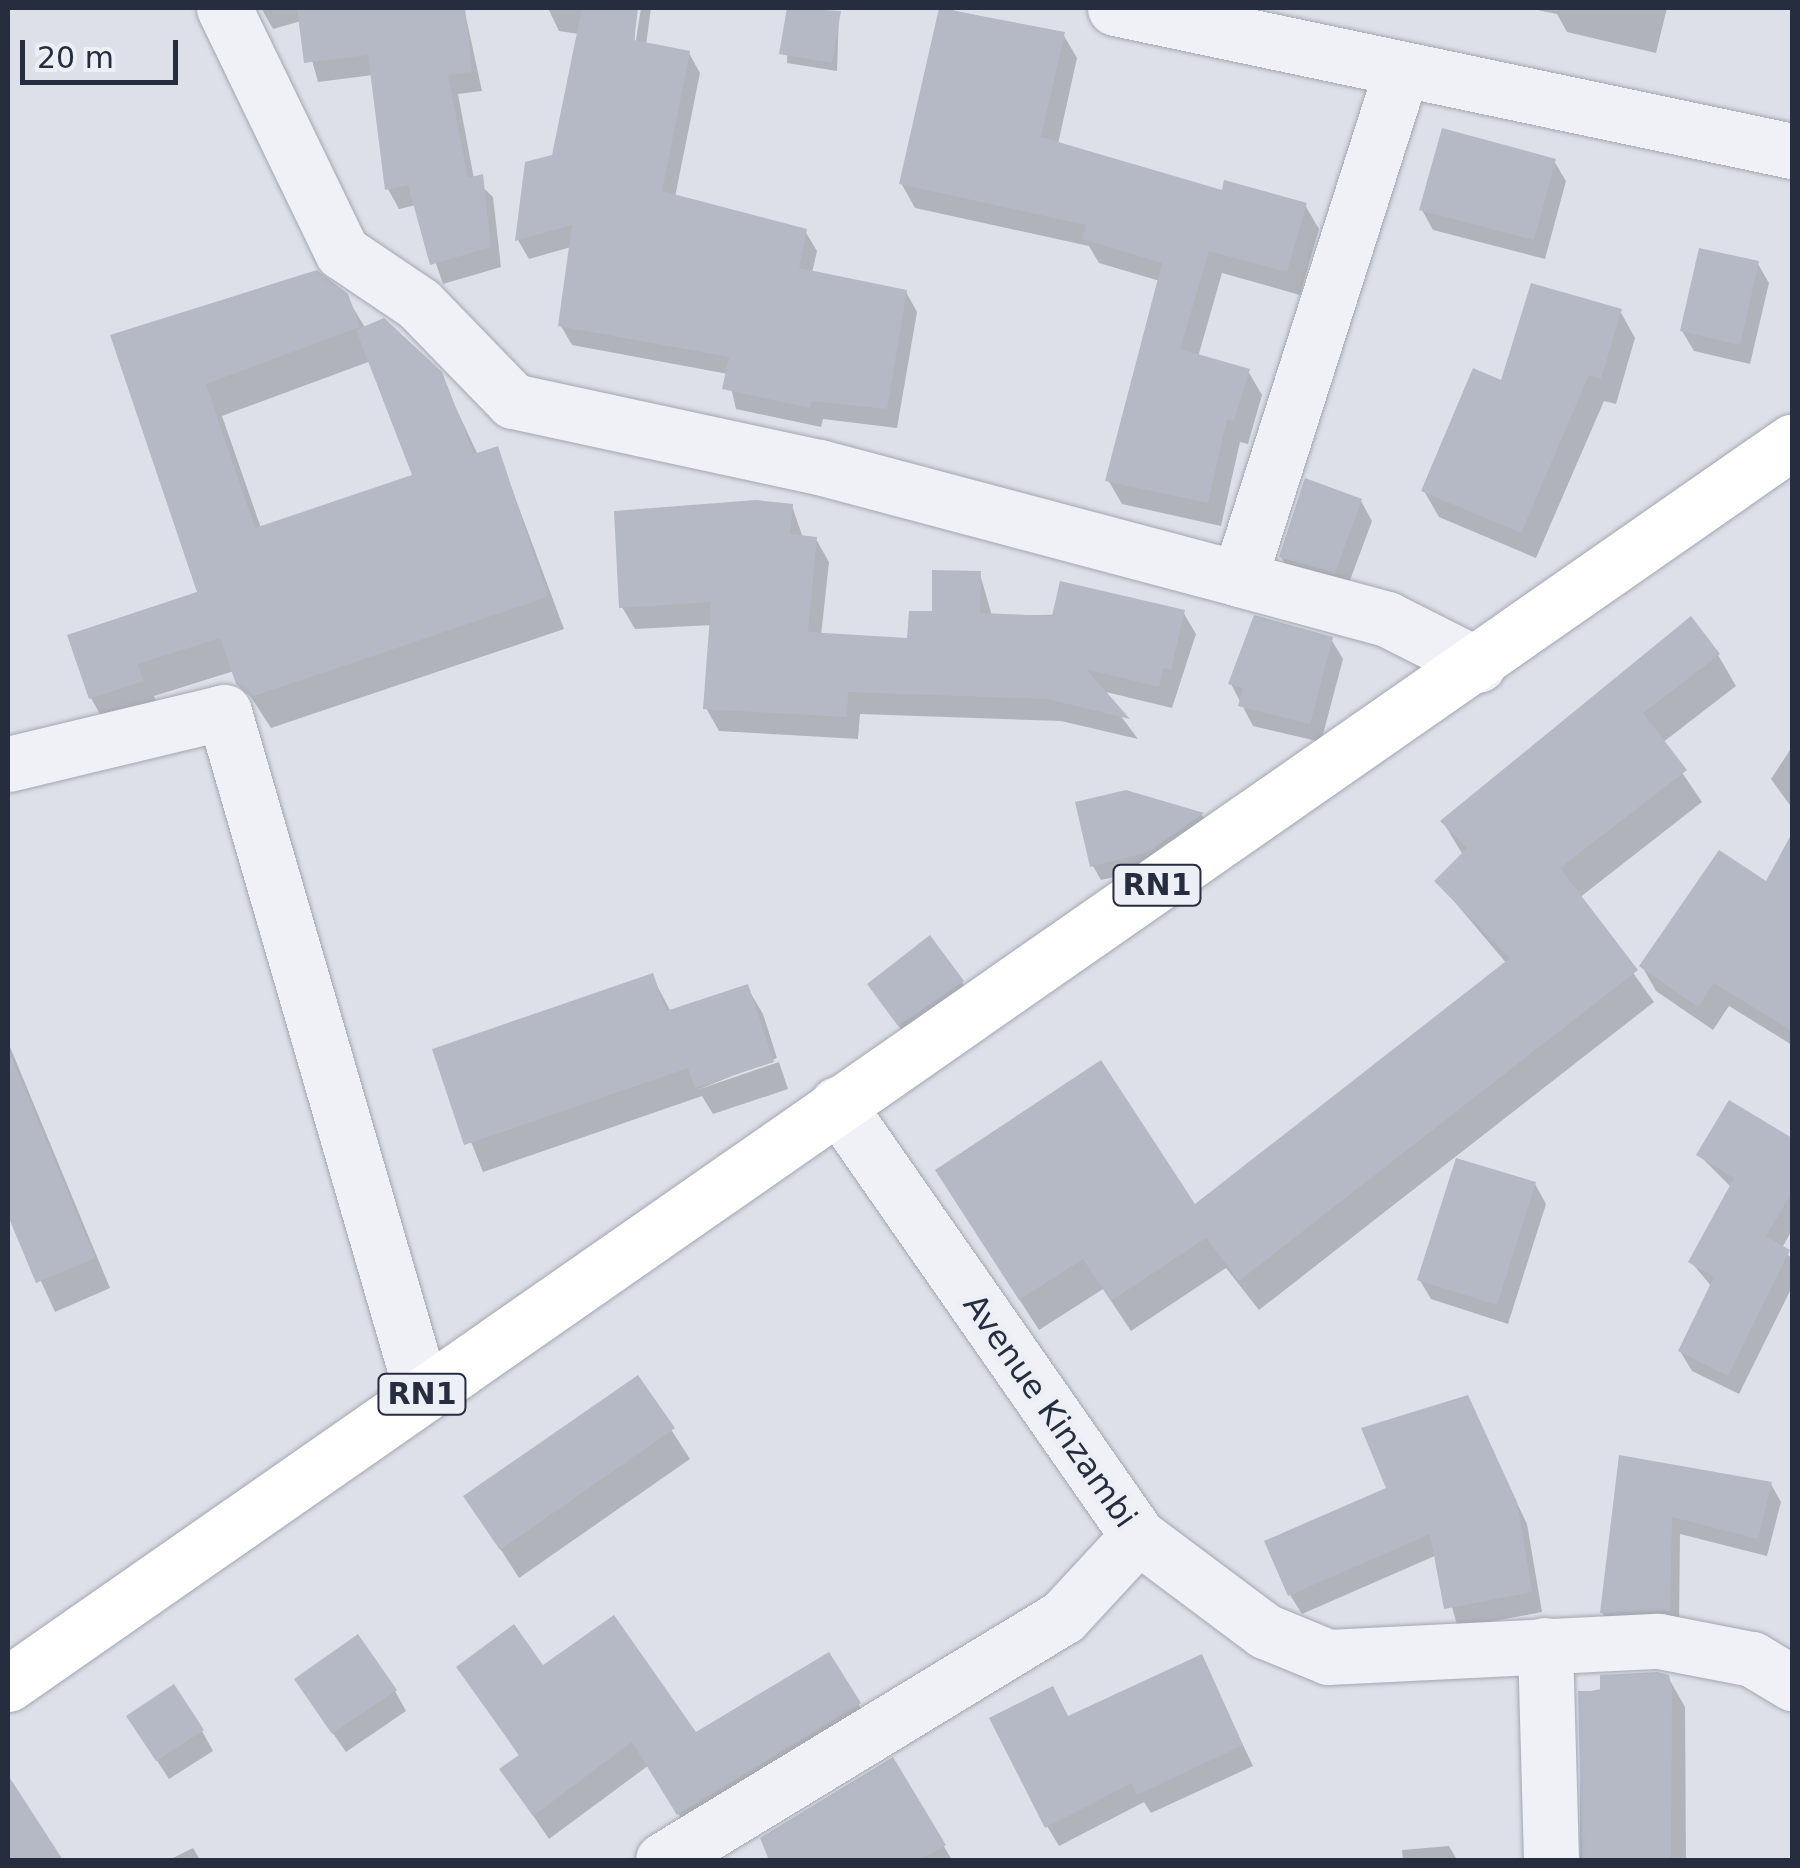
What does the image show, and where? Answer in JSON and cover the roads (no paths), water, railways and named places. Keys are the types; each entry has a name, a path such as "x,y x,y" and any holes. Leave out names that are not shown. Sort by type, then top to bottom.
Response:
{"highway":[{"name":"RN1","path":"8,1684 837,1104 1478,665 1792,442"}],"street":[{"path":"224,8 342,252 419,304 512,401 819,467 1387,619 1478,665"},
{"path":"1114,8 1400,75 1792,151"},
{"path":"1239,579 1400,75"},
{"path":"8,764 224,712 422,1394"},
{"name":"Avenue Kinzambi","path":"837,1104 1138,1536 1265,1631 1328,1657 1660,1641 1752,1659 1792,1683"},
{"path":"663,1860 1063,1617 1138,1536"},
{"path":"1545,1645 1551,1860"}]}
